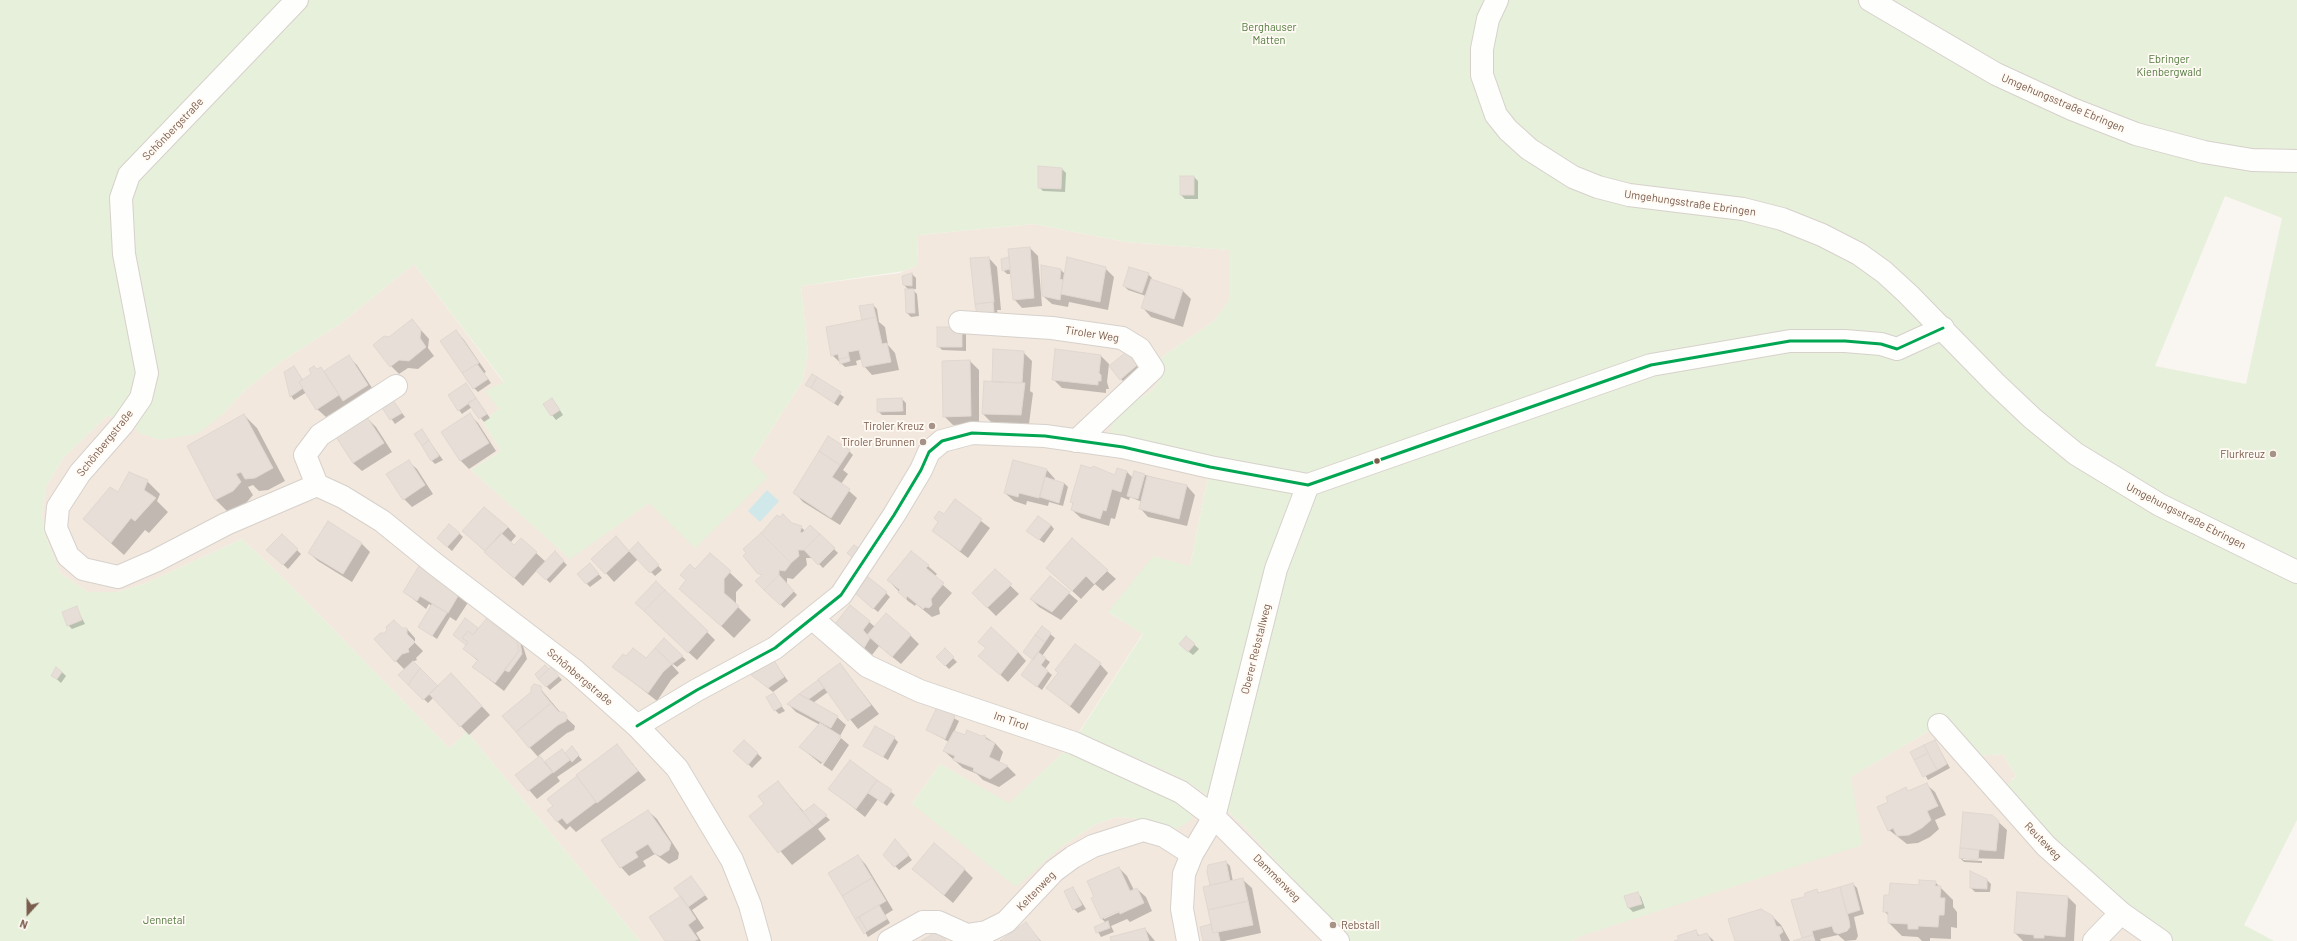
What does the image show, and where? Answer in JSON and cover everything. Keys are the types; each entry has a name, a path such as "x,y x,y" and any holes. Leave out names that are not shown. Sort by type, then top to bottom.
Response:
{"street":[{"name":"Schönbergstraße","path":"297,0 129,175 121,198 124,254 147,373 141,398 123,424 104,444 66,493 58,507 56,528 68,556 82,569 118,577 156,561 226,524 317,485 343,497 382,521 435,564 574,670 636,726 677,768 732,860 750,905 760,941"},
{"name":"Umgehungsstraße Ebringen","path":"1497,0 1487,27 1482,49 1482,75 1496,115 1508,130 1529,149 1573,177 1598,187 1630,195 1743,209 1782,219 1822,235 1859,254 1884,272 1943,328 2032,418 2076,454 2160,505 2297,572"},
{"name":"Umgehungsstraße Ebringen","path":"1870,0 1996,74 2072,109 2129,132 2204,152 2252,160 2297,161"},
{"name":"Tiroler Weg","path":"960,322 1052,328 1122,338 1140,349 1154,369 1076,441"},
{"path":"636,726 697,690 775,648 841,595 894,515 921,470 929,452 942,441 972,433 1045,436 1123,447 1210,467 1308,485 1650,365 1790,341 1845,341 1881,344 1897,349 1943,328"},
{"path":"317,485 305,455 320,436 396,386"},
{"name":"Oberer Rebstallweg","path":"1188,941 1182,909 1184,874 1192,854 1214,816 1276,569 1308,485"},
{"name":"Im Tirol","path":"813,619 867,666 920,690 1074,742 1181,792 1214,816"},
{"name":"Reuteweg","path":"1939,725 2046,846 2121,913 2161,941"},
{"name":"Dammenweg","path":"1214,816 1338,941"},
{"name":"Keltenweg","path":"889,941 923,922 938,922 969,938 986,932 1006,922 1054,871 1093,846 1143,830 1164,836 1192,854"},
{"path":"2094,941 2121,913"}],"shaded area":[{"path":"1034,224 1126,242 1230,250 1230,300 1214,321 1155,362 1160,372 1158,383 1152,390 1114,417 1210,467 1190,566 1109,613 1143,633 1079,732 1183,779 1218,802 1245,827 1349,941 640,941 467,732 449,748 286,581 242,539 144,584 118,592 103,594 88,592 60,573 45,534 42,515 46,487 63,458 108,415 123,424 137,429 223,414 244,391 282,361 340,324 414,264 504,383 499,409 483,422 501,451 471,470 570,558 649,503 751,461 802,382 808,352 801,286 900,273 917,265 918,235","holes":["1065,751 1120,773 1182,805 1166,826 1132,818 1116,817 1094,825 1061,847 912,804 940,764 1009,804"]},
{"path":"1939,725 1977,756 2003,754 2016,776 2011,780 2167,939 2172,941 1572,941"}],"green space":[{"path":"0,0 2297,0 2297,820 2244,925 2274,941 2172,941 2167,939 2131,913 2030,819 2007,791 2007,785 2016,776 2003,754 1977,756 1939,725 1851,777 1862,845 1581,936 1572,941 1349,941 1245,827 1218,802 1183,779 1079,733 1143,634 1108,612 1153,556 1190,566 1210,467 1113,438 1110,433 1111,426 1114,417 1152,390 1158,383 1160,372 1155,362 1214,321 1229,300 1229,250 1126,242 1034,224 918,235 917,265 904,271 801,286 808,352 802,382 751,461 768,477 695,548 649,503 570,559 471,470 501,451 483,422 499,409 485,391 504,382 414,264 340,324 282,361 244,391 223,414 197,434 160,440 139,433 137,429 123,424 108,415 63,458 46,487 42,515 45,534 60,573 88,592 118,592 144,584 242,539 286,581 449,748 467,732 640,941 0,941","holes":["2225,196 2282,218 2246,384 2155,366"]},
{"path":"1065,751 1120,773 1182,805 1193,813 1191,820 1177,829 1132,818 1116,817 1094,825 1061,847 1016,887 912,804 940,764 1009,803"}],"water":[{"path":"767,490 779,501 760,522 748,511"}],"building":[{"path":"1038,166 1062,168 1061,189 1038,188"},
{"path":"1180,176 1194,176 1194,195 1180,195"},
{"path":"1030,247 1034,298 1013,300 1008,249"},
{"path":"989,257 994,302 975,304 970,258"},
{"path":"1009,257 1010,269 1002,271 1001,259"},
{"path":"1067,257 1106,267 1100,302 1061,294"},
{"path":"1041,265 1061,269 1060,279 1063,280 1060,300 1042,296"},
{"path":"1129,267 1149,273 1142,293 1123,286"},
{"path":"912,273 912,286 903,285 902,276"},
{"path":"1151,279 1183,290 1174,319 1141,308"},
{"path":"905,289 914,289 915,313 906,313"},
{"path":"993,302 994,312 977,314 975,304"},
{"path":"873,304 876,317 862,320 859,306"},
{"path":"876,317 882,344 887,343 891,362 863,367 859,350 848,352 849,357 839,359 838,354 831,356 826,327"},
{"path":"412,319 421,330 420,338 426,347 409,361 399,360 390,367 373,345 384,336 389,337"},
{"path":"937,327 962,327 962,347 937,347"},
{"path":"456,330 479,363 462,373 440,341"},
{"path":"1131,348 1142,361 1120,380 1109,366"},
{"path":"993,349 1024,351 1022,383 992,382"},
{"path":"1055,349 1101,355 1099,373 1101,375 1101,381 1098,381 1098,385 1052,380"},
{"path":"349,355 368,385 343,401 324,371"},
{"path":"849,357 850,361 840,364 839,359"},
{"path":"970,360 971,416 943,417 942,361"},
{"path":"477,364 488,379 473,389 462,373"},
{"path":"294,366 302,379 299,382 303,388 290,397 284,372"},
{"path":"314,366 317,369 321,367 339,395 316,410 299,382 311,374 309,369"},
{"path":"812,374 817,377 811,388 805,385"},
{"path":"817,377 841,392 834,403 811,388"},
{"path":"984,381 1025,383 1021,415 982,414"},
{"path":"466,383 476,398 458,411 448,395"},
{"path":"390,396 402,413 390,420 379,403"},
{"path":"476,398 487,414 479,419 468,403"},
{"path":"552,398 560,410 551,416 543,404"},
{"path":"902,398 903,411 877,412 877,399"},
{"path":"470,413 489,443 460,461 441,432"},
{"path":"244,414 273,468 255,478 245,479 241,472 236,474 241,482 233,491 215,500 187,446"},
{"path":"367,417 384,443 353,463 336,437"},
{"path":"422,429 429,440 422,446 414,434"},
{"path":"828,436 850,450 840,465 819,451"},
{"path":"429,440 439,456 431,461 422,446"},
{"path":"819,451 840,465 832,477 850,489 831,518 793,493"},
{"path":"409,460 425,485 403,500 386,474"},
{"path":"1013,460 1047,469 1039,498 1019,493 1018,497 1004,493"},
{"path":"1081,465 1091,468 1093,466 1115,475 1117,468 1127,471 1121,492 1112,489 1106,511 1103,510 1100,519 1071,510 1073,503 1070,502"},
{"path":"1134,471 1145,474 1138,499 1127,496"},
{"path":"129,472 148,480 144,490 156,498 135,521 131,518 111,543 83,519 110,487 118,492"},
{"path":"1147,476 1187,485 1179,519 1139,509"},
{"path":"1045,477 1064,483 1059,503 1040,497"},
{"path":"955,499 982,519 960,551 932,531 938,522 934,518 939,511 944,514"},
{"path":"484,507 508,527 485,551 462,531"},
{"path":"783,514 792,523 802,526 800,532 802,533 810,525 820,534 804,550 798,550 799,556 791,563 761,533 777,515 780,517"},
{"path":"1038,516 1051,525 1039,540 1026,531"},
{"path":"328,521 362,543 343,574 308,553"},
{"path":"449,524 460,533 447,547 437,538"},
{"path":"501,533 514,545 521,538 537,552 514,578 484,552"},
{"path":"761,533 791,563 785,571 779,570 779,575 764,590 755,581 762,575 757,573 743,556 746,553 743,549"},
{"path":"282,534 298,549 283,565 266,550"},
{"path":"820,534 835,548 818,565 804,550"},
{"path":"616,536 629,551 605,574 591,559"},
{"path":"1072,538 1108,570 1094,584 1086,576 1072,591 1046,568"},
{"path":"638,542 659,565 650,573 629,551"},
{"path":"854,545 860,549 853,558 847,553"},
{"path":"555,551 564,561 546,580 536,571"},
{"path":"911,551 929,565 926,568 944,583 931,599 932,605 929,608 925,607 923,609 907,596 906,599 898,592 900,590 887,580"},
{"path":"710,553 731,571 724,579 724,593 739,606 721,626 679,589 686,580 680,575 690,564 695,569"},
{"path":"590,563 599,574 586,584 577,574"},
{"path":"419,566 461,591 448,613 420,596 417,601 403,592"},
{"path":"995,569 1012,584 987,608 972,593"},
{"path":"779,575 794,591 780,605 764,590"},
{"path":"1050,576 1070,592 1052,612 1030,599"},
{"path":"868,577 887,592 873,609 855,593"},
{"path":"656,581 665,590 644,611 635,603"},
{"path":"665,590 708,631 688,653 644,611"},
{"path":"432,604 447,613 432,636 418,627"},
{"path":"850,605 870,621 863,630 870,638 864,648 835,624"},
{"path":"77,606 82,620 67,626 62,612"},
{"path":"886,613 911,635 892,657 867,635"},
{"path":"465,618 478,628 473,635 468,631 462,638 468,642 466,645 453,635"},
{"path":"486,619 517,641 519,651 495,683 472,667 478,660 463,649 468,642 462,638 468,631 473,635"},
{"path":"394,620 402,628 407,628 407,634 415,642 408,649 409,652 402,654 395,662 374,639 380,633 384,633 387,630 386,627"},
{"path":"1042,626 1051,633 1045,642 1035,635"},
{"path":"991,627 1018,652 1000,675 978,656 986,648 978,642"},
{"path":"1035,635 1045,642 1033,660 1023,652"},
{"path":"1186,636 1195,644 1188,652 1179,644"},
{"path":"664,638 683,656 672,664 655,648"},
{"path":"517,641 520,641 522,654 509,672 504,670 519,651"},
{"path":"1075,644 1101,663 1070,706 1046,688 1058,673 1055,670"},
{"path":"633,648 646,658 655,648 672,664 663,672 648,693 612,667 623,654 626,656"},
{"path":"945,648 954,657 945,666 936,657"},
{"path":"1038,652 1046,658 1041,665 1048,671 1037,687 1021,675"},
{"path":"774,660 784,677 768,688 751,675"},
{"path":"413,661 420,668 408,685 398,675"},
{"path":"840,663 871,705 848,721 818,679"},
{"path":"545,665 549,669 538,679 535,674"},
{"path":"56,667 62,672 57,679 51,676"},
{"path":"551,667 559,676 546,687 538,679"},
{"path":"420,668 438,686 423,700 408,685"},
{"path":"451,673 482,706 460,727 429,694"},
{"path":"818,680 824,688 809,699 799,694"},
{"path":"534,684 541,686 542,692 551,703 516,732 502,716 531,692 531,687"},
{"path":"774,693 782,706 774,711 766,697"},
{"path":"799,694 838,716 831,728 787,704"},
{"path":"551,703 559,712 564,712 567,716 566,721 558,725 529,748 516,732"},
{"path":"937,707 955,716 945,739 926,730"},
{"path":"820,723 841,736 823,763 799,747"},
{"path":"875,726 895,737 883,757 863,746"},
{"path":"967,730 981,736 985,735 986,739 995,743 989,757 1008,766 990,779 973,771 974,768 953,760 955,756 943,751 954,731 965,735"},
{"path":"744,740 758,753 748,765 733,751"},
{"path":"1935,740 1947,764 1937,770 1924,745"},
{"path":"617,744 638,771 597,803 576,775"},
{"path":"1924,745 1928,753 1914,760 1910,752"},
{"path":"572,746 579,755 572,762 565,753"},
{"path":"562,749 570,760 553,773 544,762"},
{"path":"1928,753 1937,770 1923,777 1914,760"},
{"path":"540,756 553,772 528,791 515,775"},
{"path":"850,760 877,780 856,809 828,789"},
{"path":"577,776 596,802 567,824 562,818 557,822 547,810 553,806 547,799"},
{"path":"877,780 892,790 883,803 868,793"},
{"path":"778,781 814,826 778,853 749,816 764,804 758,796"},
{"path":"1927,783 1938,806 1927,811 1931,820 1922,828 1909,835 1897,836 1893,828 1888,831 1877,807 1888,802 1886,797 1906,787 1908,791"},
{"path":"814,804 827,815 814,826 803,812"},
{"path":"648,810 671,843 669,850 660,856 654,853 648,844 635,852 638,857 620,868 601,840"},
{"path":"1963,812 1992,815 1999,821 1996,851 1960,848"},
{"path":"895,839 909,855 894,867 883,855"},
{"path":"934,843 965,869 944,895 912,869"},
{"path":"1960,848 1979,850 1978,860 1959,858"},
{"path":"858,855 872,878 842,896 828,873"},
{"path":"1226,861 1230,881 1210,885 1207,872 1208,865"},
{"path":"1119,867 1130,891 1137,888 1144,903 1120,914 1119,911 1101,919 1091,898 1094,897 1087,881"},
{"path":"1970,871 1987,879 1987,889 1970,888"},
{"path":"691,876 705,895 688,907 674,888"},
{"path":"872,878 886,901 855,919 842,896"},
{"path":"1243,878 1248,901 1208,910 1203,887"},
{"path":"1919,880 1936,881 1935,886 1941,886 1940,898 1945,898 1944,915 1939,915 1938,927 1918,926 1918,929 1908,929 1908,924 1888,923 1888,912 1883,912 1884,895 1889,895 1890,883 1919,885"},
{"path":"1853,883 1860,910 1847,914 1840,887"},
{"path":"1073,887 1082,905 1073,910 1064,891"},
{"path":"1840,887 1850,927 1847,931 1838,934 1834,932 1832,926 1812,931 1813,935 1802,938 1791,900 1804,897 1805,893 1817,889 1818,893"},
{"path":"1638,892 1642,904 1628,908 1624,896"},
{"path":"2017,892 2068,896 2065,937 2044,935 2044,938 2034,938 2034,935 2014,933"},
{"path":"681,896 696,919 688,925 698,939 694,941 665,941 649,917"},
{"path":"1248,901 1253,925 1213,933 1208,910"},
{"path":"879,905 887,919 867,931 859,917"},
{"path":"1761,909 1773,916 1776,926 1781,927 1783,932 1779,935 1781,941 1735,941 1728,919"},
{"path":"859,917 867,931 864,934 855,919"},
{"path":"1108,921 1110,928 1096,933 1094,927"},
{"path":"1026,922 1040,941 1000,941"},
{"path":"1211,924 1213,933 1218,932 1220,941 1203,941 1200,927"},
{"path":"1145,928 1149,941 1111,941 1110,937"},
{"path":"939,930 946,941 921,941"},
{"path":"1696,930 1698,936 1707,933 1711,941 1674,941 1679,939 1677,936"},
{"path":"1813,935 1815,941 1793,941 1802,938"}],"transit line":[{"path":"637,726 697,690 775,648 841,595 894,515 921,470 929,452 942,441 972,433 1045,436 1123,447 1210,467 1308,485 1651,365 1790,341 1845,341 1881,344 1897,349 1943,328"}],"place":[{"name":"Tiroler Kreuz","path":"932,426"},
{"name":"Tiroler Brunnen","path":"923,442"},
{"name":"Flurkreuz","path":"2273,454"},
{"name":"Rebstall","path":"1333,925"}],"park label":[{"name":"Berghauser Matten","path":"1269,33"},
{"name":"Ebringer Kienbergwald","path":"2169,65"},
{"name":"Jennetal","path":"164,920"}]}
